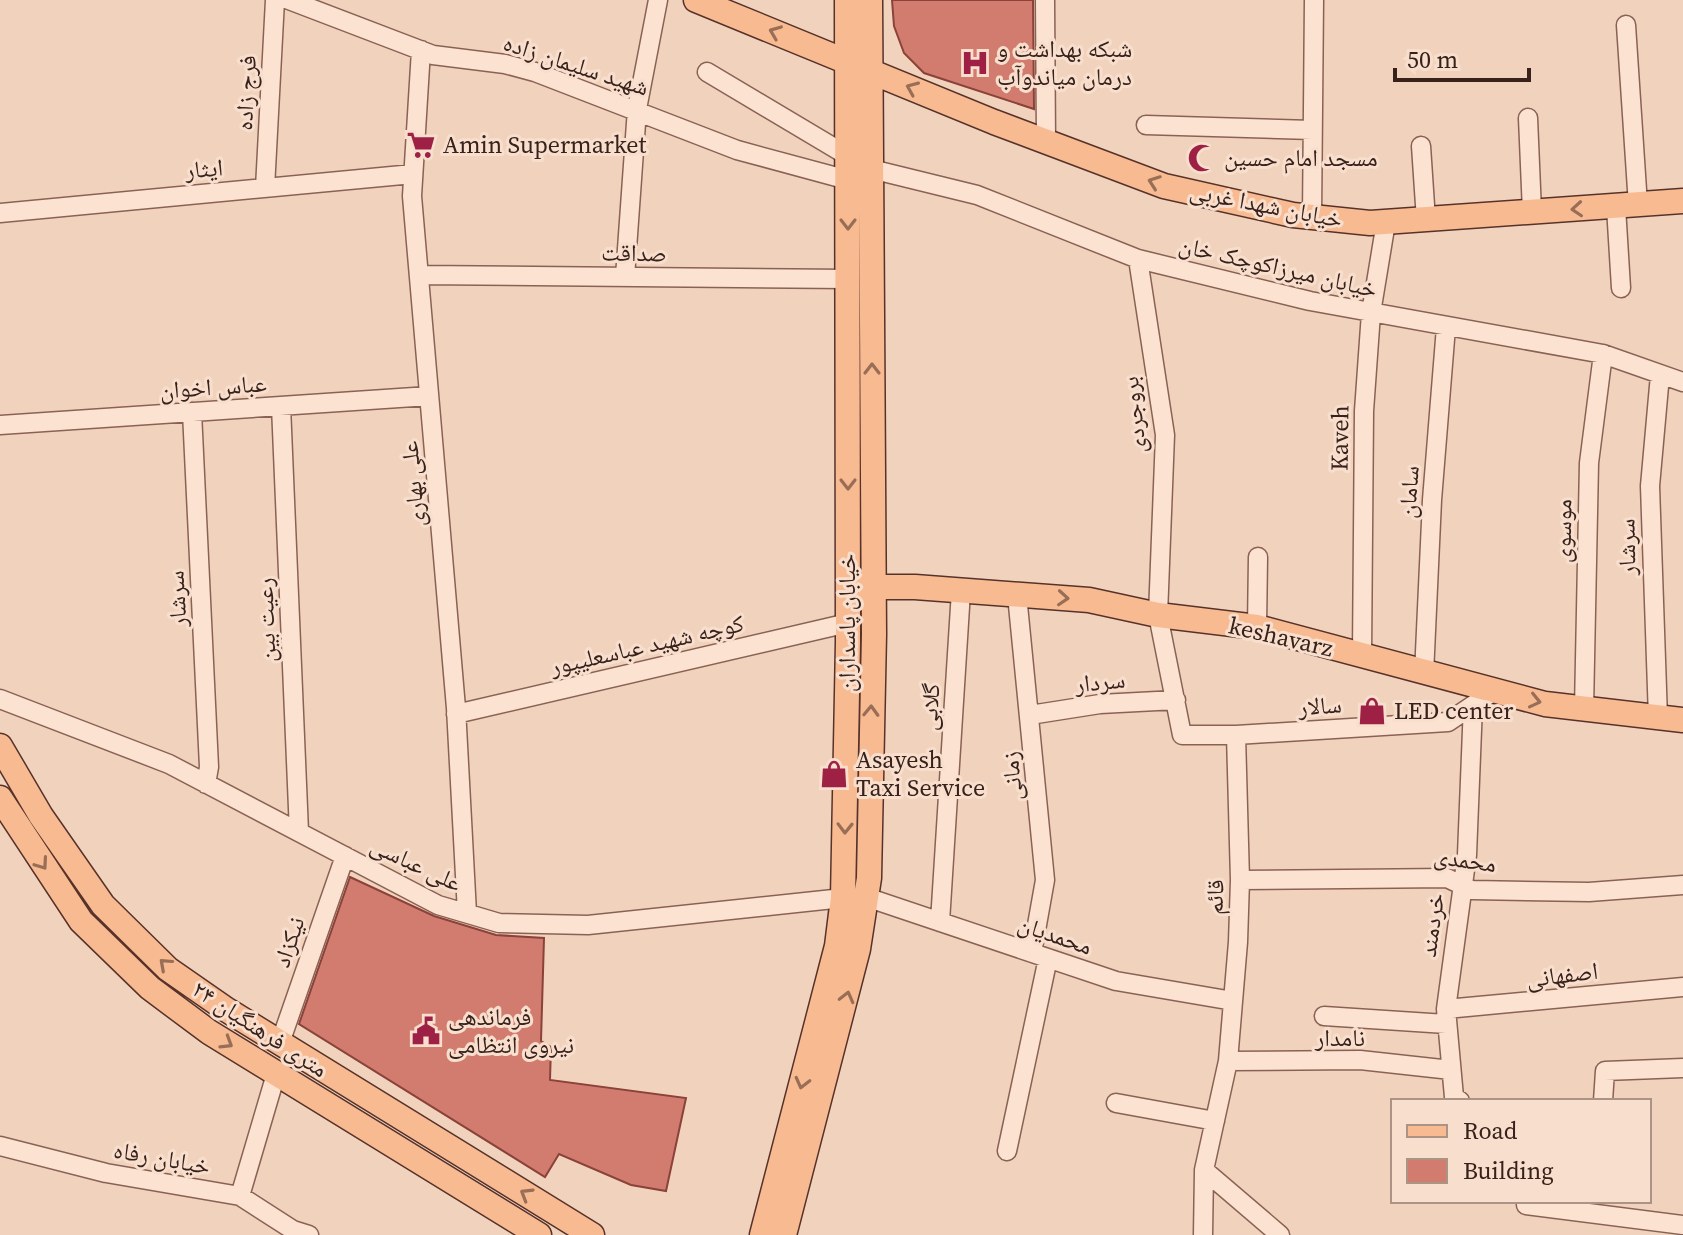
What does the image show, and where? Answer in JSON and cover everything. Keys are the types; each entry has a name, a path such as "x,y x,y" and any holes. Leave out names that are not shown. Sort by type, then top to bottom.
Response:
{"main road":[{"name":"خیابان شهدا غربی","path":"696,0 1164,186 1312,217 1386,222 1683,201"},
{"name":"خیابان پاسداران","path":"784,1235 845,1005 855,898 874,587 871,169 859,66 847,0"},
{"name":"خیابان پاسداران","path":"762,1235 837,946 855,898 848,623 848,168 870,0"},
{"name":"keshavarz","path":"848,588 961,591 1089,600 1158,615 1257,627 1362,656 1424,667 1494,691 1584,709 1683,720"},
{"name":"۲۴ متری فرهنگیان","path":"0,746 41,816 103,905 168,969 280,1043 592,1235"},
{"name":"۲۴ متری فرهنگیان","path":"0,798 81,921 150,988 209,1032 539,1235"}],"street":[{"name":"فرج زاده","path":"265,188 275,0"},
{"name":"شهید سلیمان زاده","path":"289,0 421,50 535,72 737,150 848,168"},
{"path":"625,277 637,109 658,0"},
{"path":"1045,0 1046,141"},
{"path":"1312,217 1314,0"},
{"path":"1621,288 1627,206 1626,25"},
{"name":"علی بهاری","path":"421,50 413,174 456,714 467,913"},
{"path":"707,72 848,168"},
{"path":"1528,118 1532,212"},
{"path":"1146,125 1312,130"},
{"path":"1421,146 1426,220"},
{"name":"خیابان میرزاکوچک خان","path":"871,169 977,195 1138,259 1371,313 1603,354 1683,382"},
{"name":"ایثار","path":"0,213 413,174"},
{"name":"Kaveh","path":"1362,656 1364,411 1371,313 1386,222"},
{"name":"بروجردی","path":"1138,259 1165,435 1158,615"},
{"name":"صداقت","path":"419,275 848,279"},
{"name":"سامان","path":"1424,667 1432,500 1446,327"},
{"name":"موسوی","path":"1584,709 1589,463 1603,354"},
{"name":"سرشار","path":"1658,718 1650,486 1660,375"},
{"name":"عباس اخوان","path":"0,425 429,396"},
{"name":"رعیت بین","path":"281,406 299,832"},
{"name":"سرشار","path":"192,412 209,767 206,784"},
{"path":"1257,627 1258,557"},
{"name":"گلابی","path":"940,922 961,591"},
{"name":"زمانی","path":"1007,1151 1040,956 1045,880 1017,595"},
{"path":"1158,615 1182,735 1236,735"},
{"name":"کوچه شهید عباسعلیپور","path":"456,714 848,623"},
{"name":"سالار","path":"1236,735 1448,722 1494,691"},
{"name":"علی عباسی","path":"0,699 169,764 438,905 499,923 588,925 855,898"},
{"name":"سردار","path":"1030,715 1100,704 1176,700"},
{"name":"خردمند","path":"1457,1099 1454,1097 1446,1016 1467,855 1473,705"},
{"name":"قائم","path":"1203,1235 1204,1170 1228,1061 1233,1001 1240,880 1236,735"},
{"name":"نیکزاد","path":"280,1043 345,856"},
{"name":"محمدی","path":"1240,880 1447,878 1472,890 1589,892 1683,885"},
{"name":"محمدیان","path":"855,898 940,922 1116,981 1233,1001"},
{"name":"اصفهانی","path":"1324,1016 1446,1016 1683,987"},
{"name":"نامدار","path":"1228,1061 1360,1060 1451,1070"},
{"path":"1603,1099 1605,1071 1683,1068"},
{"path":"240,1196 276,1074"},
{"path":"1116,1103 1215,1121"},
{"name":"خیابان رفاه","path":"0,1146 106,1173 240,1196 293,1230 309,1235"},
{"path":"1204,1170 1280,1235"},
{"path":"1526,1205 1683,1225"}],"building":[{"name":"شبکه بهداشت و درمان میاندوآب","path":"892,0 1033,0 1034,109 924,73 904,53 894,26"},
{"name":"فرماندهی نیروی انتظامی","path":"350,877 434,916 496,935 544,938 541,1041 551,1047 550,1080 686,1098 666,1191 631,1185 559,1154 545,1177 299,1024"}],"place":[{"name":"شبکه بهداشت و درمان میاندوآب","path":"975,63"},
{"name":"Amin Supermarket","path":"421,145"},
{"name":"مسجد امام حسین","path":"1202,158"},
{"name":"LED center","path":"1372,711"},
{"name":"Asayesh Taxi Service","path":"834,774"},
{"name":"فرماندهی نیروی انتظامی","path":"426,1031"}]}
